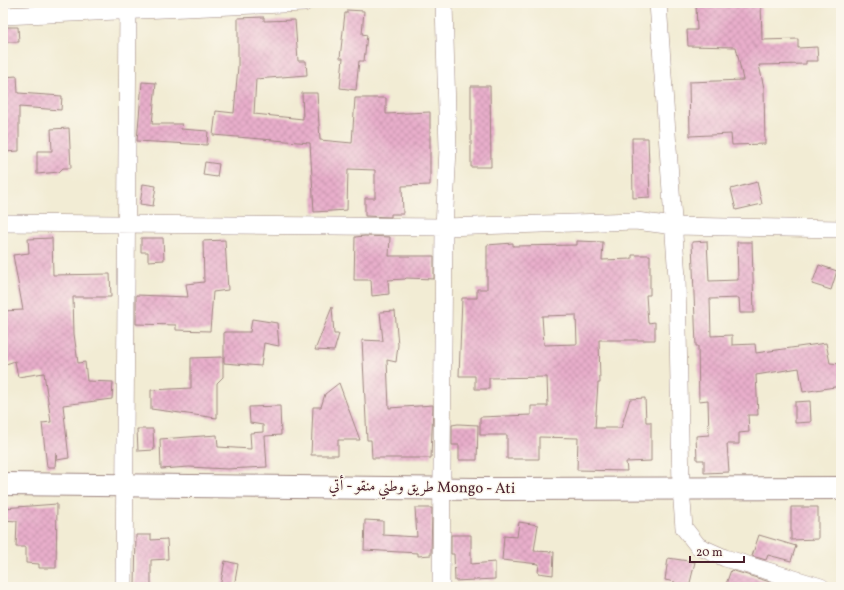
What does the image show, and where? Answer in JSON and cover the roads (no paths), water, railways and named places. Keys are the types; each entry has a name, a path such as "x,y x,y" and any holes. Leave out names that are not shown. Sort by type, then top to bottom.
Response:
{"main road":[{"name":"طريق وطني منقو - أتي Mongo - Ati","path":"3,484 125,484 441,489 841,488"}],"street":[{"path":"3,16 128,7 304,3"},
{"path":"441,587 444,227 448,149 444,3"},
{"path":"658,3 677,278 681,488 684,528 698,546 725,558 821,587"},
{"path":"124,587 128,7"},
{"path":"3,223 444,227 636,221 674,226 841,229"}]}
